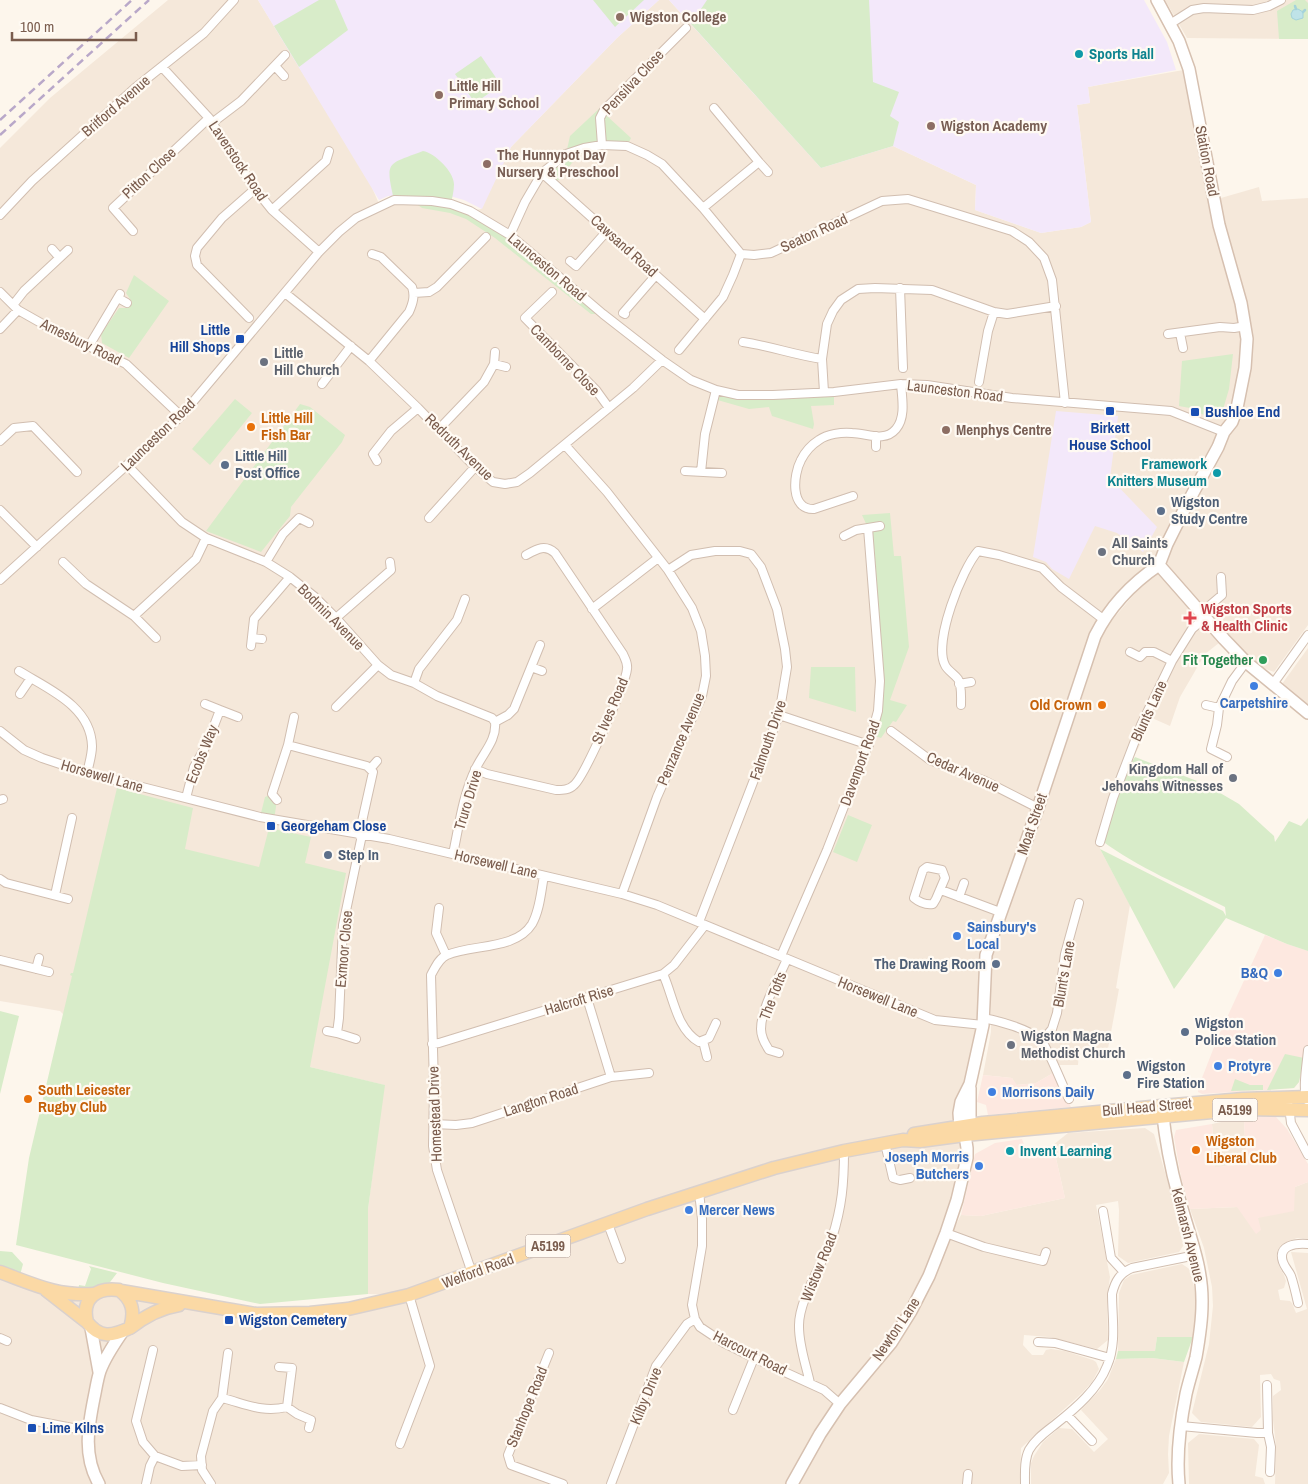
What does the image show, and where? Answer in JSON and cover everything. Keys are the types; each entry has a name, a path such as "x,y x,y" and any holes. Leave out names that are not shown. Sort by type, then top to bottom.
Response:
{"main road":[{"name":"Station Road","path":"1157,0 1179,40 1189,68 1219,224 1246,326"},
{"path":"1246,326 1246,368 1232,422 1224,432 1218,447 1191,496 1167,544 1159,565 1224,640 1246,662 1308,713"},
{"name":"Moat Street","path":"966,1158 967,1148 957,1131 961,1102 970,1084 983,1021 986,955 1038,808 1094,636 1103,618 1117,601 1138,580 1159,565"},
{"name":"Bull Head Street","path":"957,1131 986,1123 1162,1111 1244,1109 1307,1099"},
{"name":"Bull Head Street","path":"1289,1103 1308,1110"},
{"name":"Bull Head Street","path":"957,1131 1000,1132 1059,1126 1162,1111"},
{"name":"Kelmarsh Avenue","path":"1162,1111 1178,1193 1201,1277 1201,1325 1196,1357 1186,1392 1181,1426 1177,1462 1179,1484"},
{"name":"Welford Road","path":"121,1291 256,1314 310,1314 372,1304 409,1295 699,1192 774,1168 844,1151 903,1140 914,1134 957,1131"},
{"name":"Newton Lane","path":"792,1484 820,1434 840,1404 891,1343 911,1311 929,1276 946,1233 957,1200 966,1158"},
{"path":"0,1272 46,1290 70,1295 93,1294 113,1289 121,1291 130,1299 133,1311 126,1330 109,1351 99,1372 88,1430 88,1453 92,1473 99,1484"},
{"path":"46,1290 99,1334 113,1335 126,1330"},
{"path":"93,1294 86,1304 85,1314 99,1372"},
{"name":"Welford Road","path":"126,1330 144,1317 166,1307 189,1304"}],"street":[{"name":"Britford Avenue","path":"0,216 32,181 135,88 204,33 234,0"},
{"path":"1170,24 1192,10 1204,8 1253,10 1267,3 1281,0"},
{"name":"Pensilva Close","path":"602,145 600,118 604,110 686,27"},
{"path":"211,120 241,101 285,55"},
{"path":"275,66 284,76"},
{"name":"Laverstock Road","path":"162,67 211,120 272,210 319,252"},
{"path":"714,108 768,172"},
{"name":"Pitton Close","path":"133,231 113,208 211,120"},
{"path":"510,235 542,172 566,154 602,145 627,146 647,154 662,164 703,208 741,254 734,275 723,297 679,350"},
{"path":"272,210 330,162 329,151"},
{"path":"703,208 759,162"},
{"name":"Cawsand Road","path":"542,172 705,319"},
{"path":"249,318 197,265 195,256 197,248 222,218 256,189"},
{"name":"Seaton Road","path":"741,254 771,253 882,201 908,199 1012,231 1029,242 1044,258 1052,280 1065,403"},
{"name":"Launceston Road","path":"0,580 181,416 319,252 339,232 356,218 394,200 432,200 451,204 470,212 510,235 603,314 662,360 691,380 716,390 738,394 773,395 901,384 927,386 1012,398 1171,411 1224,432"},
{"path":"570,261 576,266 606,231"},
{"path":"414,293 429,292 437,287 486,237"},
{"path":"470,240 477,246"},
{"path":"52,250 59,257"},
{"path":"0,329 16,307 24,291 68,250"},
{"path":"369,361 409,312 413,303 414,293 412,287 381,257 372,254"},
{"path":"622,312 656,275"},
{"path":"824,392 822,359 827,324 841,300 858,289 900,288 932,290 994,312 1007,314 1056,306"},
{"path":"900,288 903,368"},
{"name":"Amesbury Road","path":"0,292 16,307 48,327 126,364 181,416"},
{"name":"Camborne Close","path":"552,292 522,321 596,390 609,408"},
{"name":"Redruth Avenue","path":"285,293 369,361 475,467 493,482 505,484 517,482 633,388 662,360"},
{"path":"89,346 119,296 127,303"},
{"path":"979,382 988,331 994,312"},
{"path":"1168,334 1220,327 1234,328 1246,326"},
{"path":"1180,332 1183,348"},
{"path":"744,342 768,346 796,355 822,359"},
{"path":"322,384 351,346"},
{"path":"438,429 484,382 494,364 495,352"},
{"path":"494,364 506,367"},
{"path":"853,496 814,509 802,506 796,497 800,462 806,451 819,439 834,434 853,432 882,436 895,430 900,423 903,402 901,384"},
{"path":"701,472 705,434 716,390"},
{"path":"377,461 372,454 391,431 418,408"},
{"path":"0,442 14,428 33,426 77,472"},
{"path":"876,436 876,446"},
{"name":"Penzance Avenue","path":"565,445 607,492 668,570 692,608 701,631 706,656 706,676 702,696 657,797 622,894"},
{"name":"Bodmin Avenue","path":"127,465 192,530 206,538 266,562 290,577 315,597 378,665 392,675 414,683 437,696 492,718 495,722"},
{"path":"429,518 475,467"},
{"path":"685,471 722,473"},
{"path":"0,510 37,547"},
{"path":"266,562 283,534 298,516 309,523"},
{"path":"844,536 856,530 880,526"},
{"name":"Davenport Road","path":"784,958 869,745 878,711 880,681 868,528"},
{"path":"134,616 196,559 206,538"},
{"name":"St Ives Road","path":"475,769 487,774 556,790 568,790 580,778 628,669 623,654 555,553 549,548 541,547 526,555"},
{"name":"Falmouth Drive","path":"668,570 692,555 715,551 740,551 750,554 758,562 776,609 787,667 779,715 702,924"},
{"path":"961,705 959,681 945,665 942,650 953,598 970,561 978,551 999,555 1042,568 1061,588 1103,618"},
{"path":"592,609 658,558"},
{"path":"63,562 86,584 134,616 156,638"},
{"path":"336,618 393,572 390,562"},
{"path":"74,573 81,566"},
{"path":"262,639 251,642 254,619 290,577"},
{"name":"Blunts Lane","path":"1100,842 1113,798 1141,725 1172,661 1192,629 1222,595 1221,577"},
{"path":"414,683 420,669 457,620 465,599"},
{"path":"1273,684 1308,635"},
{"path":"495,722 508,715 514,709 540,646"},
{"path":"1130,652 1140,657 1145,652 1154,652 1172,661"},
{"path":"1227,757 1211,749 1219,708 1232,682 1246,662"},
{"path":"336,707 378,665"},
{"path":"531,666 542,671"},
{"path":"19,671 51,689 70,703 85,720 91,735 92,748 87,773"},
{"path":"20,694 31,678"},
{"path":"959,684 971,682"},
{"name":"Ecobs Way","path":"205,704 238,717"},
{"path":"1206,705 1219,708"},
{"name":"Ecobs Way","path":"186,798 194,767 207,744 220,710"},
{"path":"779,715 869,745"},
{"path":"271,797 288,745 294,717"},
{"name":"Truro Drive","path":"453,854 463,806 475,769 494,738 495,722"},
{"name":"Cedar Avenue","path":"891,731 930,760 985,782 1038,808"},
{"name":"Horsewell Lane","path":"1,733 24,750 87,773 260,817 390,839 622,894 658,905 935,1020 983,1021 1015,1027 1042,1041"},
{"path":"288,745 371,768 373,772 361,835"},
{"path":"371,768 377,761"},
{"path":"55,895 72,818"},
{"name":"Exmoor Close","path":"337,1034 344,925 361,835"},
{"path":"927,867 942,870 944,873 945,878 940,890 933,904 918,902 914,898 923,870 927,867"},
{"path":"439,908 436,933 446,955 513,940 524,934 532,924 537,912 544,876"},
{"path":"0,879 6,883 68,899"},
{"path":"959,897 964,883"},
{"path":"940,890 1000,912"},
{"name":"Blunt's Lane","path":"1042,1041 1052,1029 1057,1013 1065,954 1079,903"},
{"name":"Halcroft Rise","path":"432,1044 664,974 674,965 702,924"},
{"name":"Homestead Drive","path":"446,955 436,965 432,975 433,1146 437,1170 472,1273"},
{"path":"36,969 39,958"},
{"name":"The Tofts","path":"769,1050 763,1040 761,1029 763,1014 784,958"},
{"path":"0,960 49,972"},
{"path":"664,974 680,1020 688,1033 699,1042 703,1041 709,1038 716,1023"},
{"path":"587,998 611,1077"},
{"path":"327,1031 356,1039"},
{"path":"703,1041 707,1057"},
{"path":"1042,1041 1069,1100"},
{"path":"765,1058 769,1050 779,1054"},
{"path":"1307,1099 1308,1050"},
{"name":"Langton Road","path":"433,1124 456,1125 472,1123 611,1077 650,1072"},
{"path":"1289,1103 1291,1123 1308,1155"},
{"path":"885,1143 893,1178 900,1180 910,1178"},
{"name":"Wistow Road","path":"810,1383 798,1325 805,1299 831,1239 838,1213 844,1181 844,1151"},
{"path":"695,1319 692,1305 702,1246 702,1218 699,1192"},
{"path":"1104,1211 1111,1258 1123,1271"},
{"path":"608,1224 621,1259"},
{"path":"946,1233 984,1247 1043,1262 1046,1252"},
{"path":"1298,1303 1291,1276 1282,1261 1282,1256 1288,1246 1308,1244"},
{"path":"1025,1484 1025,1467 1029,1451 1038,1439 1089,1394 1102,1376 1110,1358 1113,1339 1112,1294 1114,1286 1123,1271 1196,1255"},
{"path":"400,1444 430,1366 409,1295"},
{"name":"Harcourt Road","path":"695,1319 700,1327 754,1358 824,1390 840,1404"},
{"name":"Kilby Drive","path":"611,1484 656,1366 687,1324 695,1319"},
{"path":"1038,1342 1055,1343 1110,1358"},
{"path":"153,1350 136,1421 143,1442 155,1456 182,1466 202,1465"},
{"path":"211,1484 202,1470 205,1440 213,1411 222,1398 228,1353"},
{"name":"Stanhope Road","path":"549,1353 508,1455 511,1465 563,1484"},
{"path":"733,1410 754,1358"},
{"path":"280,1367 292,1368 287,1407"},
{"path":"148,1373 157,1375"},
{"path":"1267,1385 1268,1432 1271,1447 1270,1472"},
{"path":"222,1398 260,1409 275,1410 287,1407 311,1420 309,1428"},
{"path":"0,1408 31,1420 88,1430"},
{"path":"1067,1415 1092,1441"},
{"path":"1181,1426 1268,1432"},
{"path":"205,1440 214,1442"},
{"path":"146,1484 150,1466 155,1456"},
{"path":"967,1484 968,1474"}],"shaded area":[{"path":"168,0 258,0 370,183 380,206 394,200 432,201 451,204 470,211 481,209 511,147 617,38 659,0 669,0 821,168 893,146 976,185 975,210 1041,233 1081,227 1091,222 1077,105 1090,103 1088,87 1189,69 1214,200 1259,187 1262,201 1308,198 1308,625 1274,672 1246,662 1216,629 1224,639 1205,654 1180,697 1170,726 1152,718 1149,726 1145,724 1139,737 1143,739 1128,768 1101,840 1100,849 1130,905 1116,988 1119,989 1107,1054 1079,1052 1078,1065 1057,1065 1053,1073 1036,1083 1016,1085 1012,1078 983,1075 991,1032 989,966 1014,883 1080,704 1102,632 1159,565 1166,546 1117,601 1103,619 986,955 983,1018 959,1113 951,1121 904,1139 942,1139 965,1135 967,1148 961,1184 932,1271 961,1215 981,1216 1065,1198 1053,1145 1068,1133 1145,1128 1154,1134 1185,1243 1179,1252 1128,1263 1118,1256 1118,1201 1096,1205 1110,1277 1107,1298 1108,1340 1097,1349 1049,1337 1024,1335 1023,1345 1032,1355 1043,1355 1046,1350 1051,1349 1065,1351 1093,1360 1099,1369 1092,1382 1082,1393 1021,1448 1020,1484 0,1484 0,1272 70,1295 133,1294 256,1314 310,1313 348,1309 407,1295 368,1294 368,1209 384,1085 310,1067 63,1014 60,1011 0,1001 0,148 50,98"},
{"name":"Little Hill Primary School","path":"258,0 659,0 617,38 511,147 482,209 464,200 446,195 388,196 379,200"},
{"name":"Wigston Academy","path":"669,0 1144,0 1167,42 1176,70 1088,87 1090,103 1077,105 1091,222 1081,227 1041,233 975,210 976,185 893,146 821,168"},
{"path":"1165,0 1308,0 1308,39 1187,38"},
{"path":"1056,411 1118,416 1110,478 1157,527 1143,552 1117,533 1095,526 1069,579 1052,569 1046,562 1033,557"},
{"path":"1308,648 1308,707 1282,684"},
{"path":"1265,935 1308,951 1308,1059 1304,1059 1299,1082 1294,1088 1202,1094 1198,1092 1198,1088 1218,1037"},
{"path":"1053,1073 1071,1107 988,1115 986,1105 977,1102 983,1075 1012,1078 1017,1085 1036,1083"},
{"path":"1253,1115 1276,1117 1287,1129 1308,1164 1308,1182 1295,1187 1294,1211 1258,1218 1261,1230 1256,1234 1237,1207 1190,1209 1181,1177 1174,1137 1176,1130 1212,1124 1215,1167 1236,1165 1249,1161 1245,1143 1244,1117"},
{"path":"1244,1117 1245,1143 1249,1161 1215,1168 1212,1124"},
{"path":"1022,1139 1029,1159 1053,1145 1065,1198 981,1216 961,1215 975,1154 995,1143"},
{"path":"1308,1182 1308,1239 1297,1238 1284,1243 1279,1248 1277,1258 1286,1281 1284,1288 1278,1290 1280,1300 1290,1301 1296,1313 1307,1309 1291,1252 1308,1253 1308,1484 1275,1484 1276,1445 1273,1396 1281,1390 1280,1381 1274,1379 1271,1374 1260,1375 1261,1417 1252,1427 1201,1422 1192,1413 1209,1344 1213,1306 1212,1287 1204,1248 1190,1209 1238,1207 1258,1218 1295,1187"},
{"path":"1182,1264 1191,1270 1195,1293 1196,1311 1193,1337 1157,1337 1155,1351 1118,1351 1119,1293 1124,1280 1131,1275"},
{"path":"1152,1358 1184,1362 1169,1436 1169,1473 1163,1484 1031,1484 1031,1463 1034,1456 1043,1442 1059,1428 1072,1429 1094,1452 1108,1439 1081,1410 1108,1379 1116,1359"},
{"path":"1199,1434 1254,1439 1259,1445 1255,1476 1263,1478 1265,1484 1189,1484 1188,1443"}],"green space":[{"path":"319,0 335,0 348,30 299,67 274,26"},
{"path":"593,0 644,0 615,27"},
{"path":"707,0 869,0 873,82 899,92 890,116 899,122 893,146 821,168 691,24"},
{"path":"1296,0 1305,0 1308,3 1308,39 1279,39 1277,11"},
{"path":"481,56 501,85 475,103 455,74"},
{"path":"602,106 607,116 631,138 627,146 584,148 555,184 542,173 566,154 570,136"},
{"path":"423,151 438,159 451,174 454,184 451,204 492,223 603,314 591,314 495,238 466,219 450,213 422,208 411,200 394,200 390,177 392,166 402,159"},
{"path":"134,275 169,301 129,358 102,343 101,334 119,308 128,308 132,302 126,293"},
{"path":"1233,354 1229,389 1222,413 1217,418 1210,418 1190,408 1179,406 1182,361"},
{"path":"716,390 738,395 834,392 834,405 811,406 813,429 772,416 769,407 749,409 714,399"},
{"path":"235,399 252,413 210,465 192,449"},
{"path":"300,404 310,407 345,435 342,442 291,507 290,516 261,552 206,531"},
{"path":"890,513 894,556 901,556 909,647 890,700 907,705 896,722 893,721 881,738 872,735 878,711 868,528 862,515"},
{"path":"811,667 855,667 856,712 809,698"},
{"path":"1135,757 1197,781 1239,804 1274,836 1275,842 1289,821 1301,826 1308,818 1308,951 1226,918 1174,989 1100,849 1223,911 1226,916 1225,907 1145,868 1101,840 1128,768"},
{"path":"117,788 193,808 185,849 259,867 269,828 311,837 305,863 346,873 310,1067 385,1085 368,1209 368,1294 260,1304 163,1283 16,1245 29,1158 72,976 70,975 73,973"},
{"path":"272,794 277,800 274,820 260,817 265,797"},
{"path":"848,815 872,825 857,862 833,852"},
{"path":"0,1011 19,1016 0,1094"},
{"path":"1285,1054 1304,1058 1299,1082 1294,1088 1267,1090"},
{"path":"1235,1079 1250,1085 1263,1085 1263,1090 1231,1091"},
{"path":"0,1251 12,1252 23,1264 19,1279 0,1272"},
{"path":"89,1266 117,1273 104,1290 78,1295 79,1285 85,1286 91,1269"},
{"path":"1157,1337 1193,1337 1184,1362 1152,1358 1116,1359 1118,1351 1155,1351"}],"water":[{"path":"1298,9 1303,12 1303,18 1296,20 1292,18 1291,14 1293,10"}],"railway":[{"path":"0,120 132,0"},
{"path":"0,135 149,0"}],"place":[{"name":"Wigston College","path":"620,17"},
{"name":"Sports Hall","path":"1079,54"},
{"name":"Little Hill Primary School","path":"439,95"},
{"name":"Wigston Academy","path":"931,126"},
{"name":"The Hunnypot Day Nursery & Preschool","path":"487,164"},
{"name":"Little Hill Shops","path":"240,339"},
{"name":"Little Hill Church","path":"264,362"},
{"name":"Birkett House School","path":"1110,411"},
{"name":"Bushloe End","path":"1195,412"},
{"name":"Little Hill Fish Bar","path":"251,427"},
{"name":"Menphys Centre","path":"946,430"},
{"name":"Little Hill Post Office","path":"225,465"},
{"name":"Framework Knitters Museum","path":"1217,473"},
{"name":"Wigston Study Centre","path":"1161,511"},
{"name":"All Saints Church","path":"1102,552"},
{"name":"Wigston Sports & Health Clinic","path":"1190,618"},
{"name":"Fit Together","path":"1263,660"},
{"name":"Carpetshire","path":"1254,686"},
{"name":"Old Crown","path":"1102,705"},
{"name":"Kingdom Hall of Jehovahs Witnesses","path":"1233,778"},
{"name":"Georgeham Close","path":"271,826"},
{"name":"Step In","path":"328,855"},
{"name":"Sainsbury's Local","path":"957,936"},
{"name":"The Drawing Room","path":"996,964"},
{"name":"B&Q","path":"1278,973"},
{"name":"Wigston Police Station","path":"1185,1032"},
{"name":"Wigston Magna Methodist Church","path":"1011,1045"},
{"name":"Protyre","path":"1218,1066"},
{"name":"Wigston Fire Station","path":"1127,1075"},
{"name":"Morrisons Daily","path":"992,1092"},
{"name":"South Leicester Rugby Club","path":"28,1099"},
{"name":"Wigston Liberal Club","path":"1196,1150"},
{"name":"Invent Learning","path":"1010,1151"},
{"name":"Joseph Morris Butchers","path":"979,1166"},
{"name":"Mercer News","path":"689,1210"},
{"name":"Wigston Cemetery","path":"229,1320"},
{"name":"Lime Kilns","path":"32,1428"}]}
